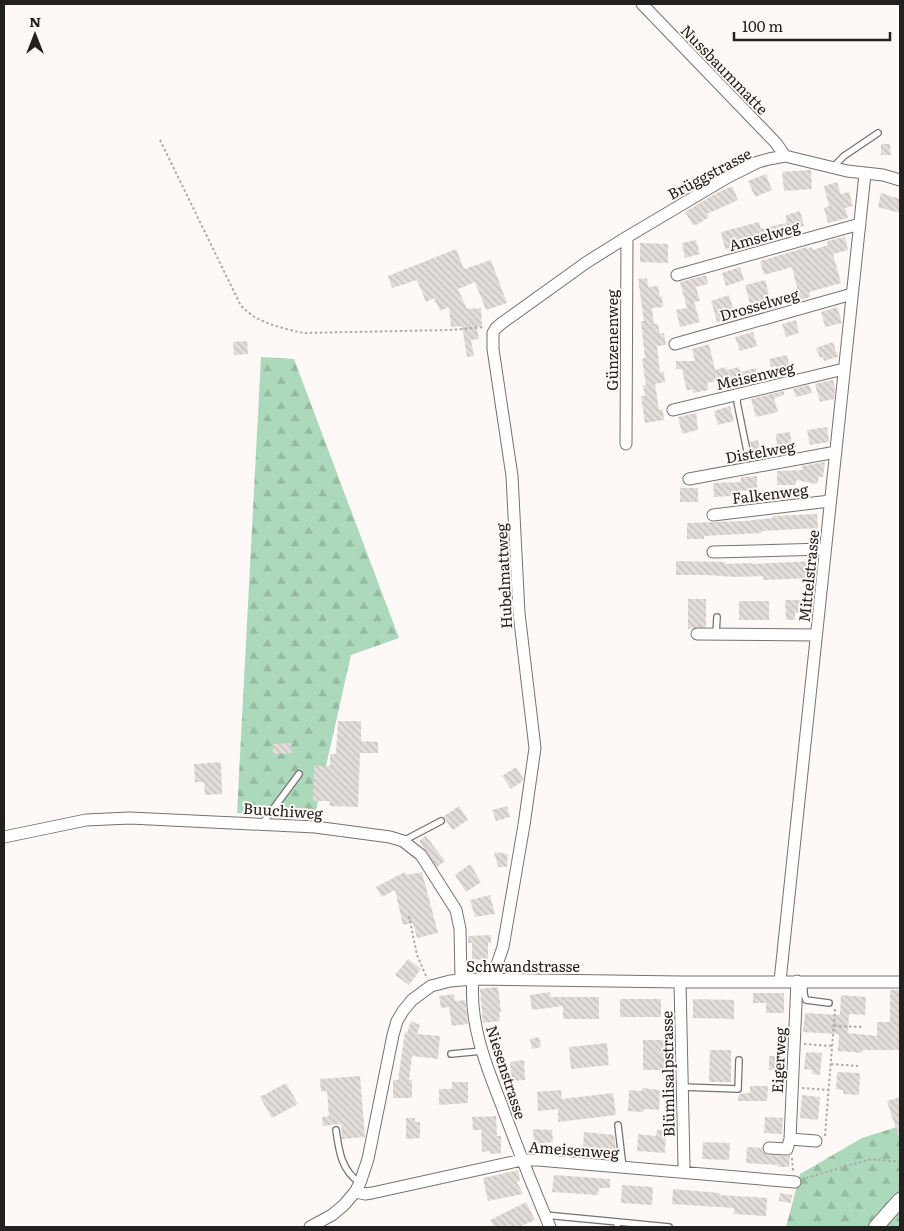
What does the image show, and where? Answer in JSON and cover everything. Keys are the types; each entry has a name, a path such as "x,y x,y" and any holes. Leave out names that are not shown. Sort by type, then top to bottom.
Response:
{"street":[{"name":"Nussbaummatte","path":"642,4 776,143 785,156"},
{"name":"Brüggstrasse","path":"626,237 728,177 769,158 785,156 900,180"},
{"name":"Mittelstrasse","path":"780,981 864,174"},
{"name":"Amselweg","path":"677,275 860,224"},
{"path":"496,328 587,262 626,237"},
{"name":"Günzenenweg","path":"626,237 626,444"},
{"name":"Drosselweg","path":"675,344 852,294"},
{"name":"Hubelmattweg","path":"492,979 502,947 524,825 534,748 519,614 512,476 493,349 493,333 496,328"},
{"name":"Meisenweg","path":"674,410 844,369"},
{"name":"Distelweg","path":"689,479 836,452"},
{"name":"Falkenweg","path":"713,515 830,501"},
{"path":"713,552 825,549"},
{"path":"697,634 816,635"},
{"name":"Buuchiweg","path":"4,837 57,825 107,818 262,824 334,829 390,837 404,841 421,855 456,910 467,980"},
{"name":"Schwandstrasse","path":"310,1227 332,1215 344,1205 358,1187 368,1159 387,1058 397,1021 412,1000 431,986 450,981 492,979 680,982 900,982"},
{"name":"Niesenstrasse","path":"467,980 482,1051 522,1160 550,1227"},
{"name":"Eigerweg","path":"788,1144 794,1044 801,981"},
{"name":"Blümlisalpstrasse","path":"680,982 684,1166"},
{"path":"769,1148 816,1141"},
{"name":"Ameisenweg","path":"358,1187 365,1194 372,1193 522,1160 794,1182"},
{"path":"876,1227 900,1200"}],"lane":[{"path":"833,167 844,156 878,133"},
{"path":"738,394 737,402 747,452"},
{"path":"716,617 716,634"},
{"path":"262,824 299,774"},
{"path":"404,841 441,821"},
{"path":"801,981 806,1000 829,1003"},
{"path":"451,1054 482,1051"},
{"path":"682,1088 738,1089 739,1060"},
{"path":"618,1125 623,1168"},
{"path":"336,1130 342,1164 358,1187"},
{"path":"545,1215 618,1225 669,1227"}],"path":[{"path":"160,140 245,311 285,329 303,333 450,330 490,326 496,328"},
{"path":"409,916 418,956 431,986"},
{"path":"816,1141 825,1142 835,1008"},
{"path":"834,1026 864,1027"},
{"path":"794,1044 832,1046"},
{"path":"831,1064 858,1066"},
{"path":"792,1087 829,1090"},
{"path":"788,1144 791,1151 794,1182 871,1159 900,1162"}],"green space":[{"path":"261,357 294,359 399,638 351,655 315,815 237,813"},
{"path":"900,1126 900,1227 786,1227 800,1174 862,1138"}],"building":[{"path":"881,144 890,144 891,155 881,155"},
{"path":"811,170 812,189 784,191 782,172"},
{"path":"766,174 772,190 755,197 748,181"},
{"path":"837,182 841,194 849,192 853,206 845,208 848,218 828,223 824,208 829,206 824,186"},
{"path":"732,186 738,200 707,214 709,217 693,225 685,212"},
{"path":"881,193 900,199 900,213 878,207"},
{"path":"800,211 804,226 763,237 764,240 725,249 721,232 759,222 761,229 785,223 787,229 786,215"},
{"path":"845,237 848,250 833,254 841,283 809,292 810,297 800,300 792,267 764,275 760,261 807,247 807,249 812,247 813,250 828,245 827,241"},
{"path":"696,240 700,254 685,258 682,243"},
{"path":"640,243 668,244 668,263 640,262"},
{"path":"456,249 464,269 491,260 507,303 486,310 475,282 458,289 467,309 481,308 482,326 477,327 479,339 471,340 474,356 467,357 462,326 451,327 449,307 440,311 434,298 426,302 417,280 392,288 388,276"},
{"path":"740,267 744,280 726,286 722,273"},
{"path":"706,275 708,284 696,287 700,301 694,302 700,322 680,327 676,310 687,308 680,282"},
{"path":"647,278 648,287 658,286 660,297 662,296 663,307 652,308 654,324 658,324 660,334 664,333 666,345 657,346 660,372 664,372 665,382 655,384 659,410 663,409 664,420 645,423 641,396 645,396 643,385 646,385 642,359 645,358 641,321 644,321 638,279"},
{"path":"765,280 771,302 751,307 745,285"},
{"path":"729,295 734,311 729,313 731,319 717,322 711,301"},
{"path":"837,307 842,323 825,327 821,312"},
{"path":"796,320 799,333 786,337 782,324"},
{"path":"753,332 757,346 740,351 735,337"},
{"path":"247,341 248,354 234,355 233,342"},
{"path":"833,342 838,357 824,361 823,357 820,358 816,348"},
{"path":"709,344 715,370 726,367 727,370 739,367 741,372 756,368 759,377 730,385 728,378 707,383 708,390 693,393 692,389 687,391 682,369 676,369 676,361 695,361 692,349"},
{"path":"787,355 790,369 777,372 776,366 771,367 769,359"},
{"path":"833,380 835,388 834,399 820,402 815,384"},
{"path":"809,385 812,393 796,397 793,389"},
{"path":"784,391 784,395 774,398 778,412 756,417 751,399"},
{"path":"730,406 734,421 718,425 714,411"},
{"path":"696,413 698,430 682,434 678,417"},
{"path":"827,427 829,442 810,445 807,430"},
{"path":"790,432 792,446 777,448 776,434"},
{"path":"758,440 760,450 752,451 750,442"},
{"path":"825,462 823,477 819,477 817,484 796,480 796,485 777,485 777,471 802,470 802,466"},
{"path":"757,476 757,490 731,491 731,496 714,497 713,483 741,482 741,477"},
{"path":"680,488 698,488 698,502 680,502"},
{"path":"817,514 818,528 762,531 762,533 704,536 704,539 687,539 687,523 743,521 773,518 773,516"},
{"path":"676,561 752,564 815,561 815,578 763,580 763,576 676,575"},
{"path":"688,599 706,599 706,627 688,629"},
{"path":"785,600 807,600 807,612 795,613 795,620 786,620"},
{"path":"739,601 769,601 769,620 739,620"},
{"path":"338,721 361,721 361,741 378,742 378,753 360,753 358,807 329,806 330,801 313,801 314,765 330,766 330,754 336,754"},
{"path":"291,743 292,753 273,754 273,744"},
{"path":"221,762 222,794 205,795 204,782 195,782 194,764"},
{"path":"516,767 523,781 511,789 502,776"},
{"path":"459,806 468,820 453,830 443,817"},
{"path":"507,806 510,817 496,821 492,810"},
{"path":"426,836 445,861 437,867 419,841"},
{"path":"494,852 508,854 507,867 498,867"},
{"path":"470,864 481,882 466,892 455,875"},
{"path":"405,872 407,875 422,872 438,933 417,938 413,923 403,925 395,890 382,897 376,887"},
{"path":"490,895 495,914 475,917 470,900"},
{"path":"491,935 491,943 488,943 488,959 472,960 472,943 468,943 468,936"},
{"path":"408,959 421,969 409,985 395,975"},
{"path":"498,987 501,1012 499,1013 500,1021 483,1023 480,989"},
{"path":"890,990 900,990 900,1050 862,1050 862,1053 838,1051 839,1034 803,1032 805,1013 840,1015 841,995 866,997 865,1015 849,1014 848,1033 877,1036 877,1022 890,1022"},
{"path":"550,992 551,997 599,997 599,1019 563,1019 563,1006 532,1010 530,995"},
{"path":"753,993 784,993 784,1013 766,1013 766,1003 753,1003"},
{"path":"454,994 455,1001 465,1000 468,1024 452,1026 449,1007 441,1008 439,996"},
{"path":"620,999 661,999 661,1017 620,1017"},
{"path":"693,999 734,1000 734,1019 693,1018"},
{"path":"411,1021 420,1025 417,1034 440,1036 438,1059 412,1056 409,1080 412,1080 412,1098 393,1098 393,1080 398,1080 405,1032 407,1033"},
{"path":"539,1037 541,1047 532,1049 530,1039"},
{"path":"643,1040 665,1040 665,1070 643,1070"},
{"path":"607,1043 609,1065 571,1069 569,1047"},
{"path":"710,1050 731,1050 731,1082 709,1082"},
{"path":"806,1052 822,1053 820,1075 812,1074 812,1070 804,1069"},
{"path":"769,1056 786,1056 786,1070 769,1070"},
{"path":"524,1060 525,1080 512,1081 510,1062"},
{"path":"837,1072 860,1073 859,1095 843,1094 843,1090 836,1089"},
{"path":"360,1076 365,1137 342,1139 341,1124 323,1126 322,1117 329,1116 327,1091 321,1092 320,1079"},
{"path":"452,1082 468,1082 468,1103 439,1105 439,1089 452,1089"},
{"path":"286,1083 298,1104 272,1118 260,1097"},
{"path":"750,1086 768,1086 767,1101 738,1101 739,1094 750,1093"},
{"path":"642,1088 660,1090 659,1110 628,1111 629,1090 642,1091"},
{"path":"561,1090 562,1099 613,1093 616,1115 558,1122 558,1109 538,1111 537,1092"},
{"path":"802,1095 820,1097 818,1120 800,1118"},
{"path":"900,1097 900,1136 898,1136 887,1101"},
{"path":"496,1116 497,1136 501,1136 501,1153 490,1154 490,1151 482,1152 481,1130 473,1130 472,1117"},
{"path":"765,1117 783,1118 782,1134 764,1133"},
{"path":"406,1118 415,1118 415,1122 420,1122 420,1138 406,1139"},
{"path":"533,1129 552,1130 553,1142 534,1144"},
{"path":"657,1130 666,1130 665,1153 637,1151 638,1134 656,1136"},
{"path":"584,1132 614,1135 616,1151 583,1148"},
{"path":"703,1142 730,1143 729,1160 702,1159"},
{"path":"747,1147 762,1148 763,1152 768,1155 790,1156 789,1167 746,1163"},
{"path":"518,1170 520,1181 517,1182 523,1194 488,1201 483,1178"},
{"path":"554,1175 610,1179 610,1188 599,1188 598,1195 552,1192"},
{"path":"622,1185 653,1187 652,1205 621,1203"},
{"path":"673,1189 767,1198 766,1216 734,1214 734,1208 672,1204"},
{"path":"780,1193 792,1195 791,1203 779,1201"},
{"path":"526,1202 535,1220 519,1227 495,1227 490,1220"}]}
